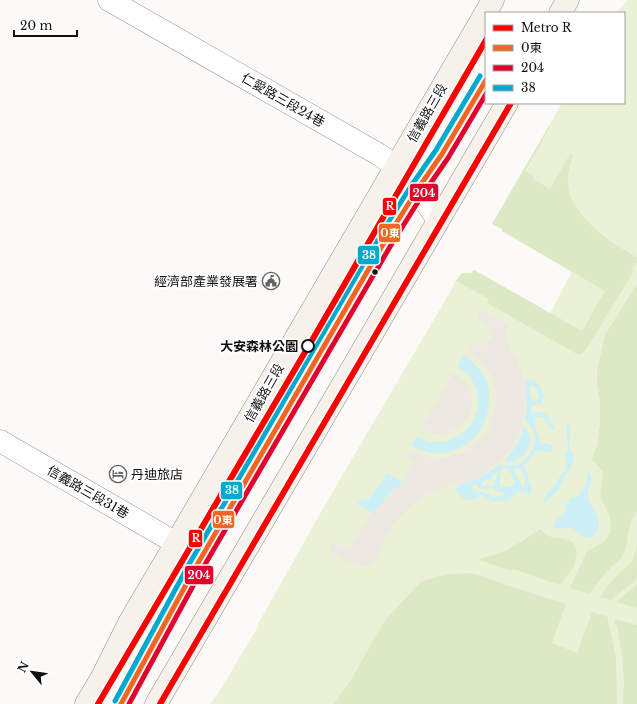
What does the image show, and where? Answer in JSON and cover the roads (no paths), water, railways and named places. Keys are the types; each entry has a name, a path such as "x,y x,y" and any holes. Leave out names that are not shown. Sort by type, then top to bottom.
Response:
{"main road":[{"name":"信義路三段","path":"486,12 493,0"},
{"path":"561,12 568,0"},
{"name":"信義路三段","path":"86,704 101,679 130,621 485,14"},
{"path":"156,704 506,104"}],"street":[{"name":"仁愛路三段24巷","path":"109,0 378,154 396,166 417,190 438,220"},
{"name":"信義路三段31巷","path":"0,441 176,543"}],"water":[{"path":"464,355 473,362 485,377 488,386 488,411 481,428 470,441 462,447 444,453 431,453 411,446 417,437 432,442 448,441 462,434 473,422 478,407 477,390 470,376 457,366"},
{"path":"525,381 534,381 540,386 544,396 541,403 533,405 531,412 543,412 546,414 555,428 550,428 543,417 538,417 535,419 535,425 540,442 551,445 553,448 551,452 536,450 528,462 525,463 524,467 529,477 528,479 532,491 529,494 518,491 511,498 501,501 491,501 483,495 480,495 478,498 468,500 456,491 457,486 480,477 500,464 509,466 516,465 525,460 533,448 535,435 525,419 527,401","holes":["531,385 538,391 538,401 533,401 530,393","505,467 512,476 514,483 510,487 500,486 500,474 502,468","516,467 519,469 524,476 524,487 522,487 515,474","497,472 498,474 495,486 482,486 486,480 491,479","472,485 476,485 479,488 484,489 492,487 496,491 505,493 503,496 495,497 482,492 476,492 473,490"]},
{"path":"567,425 571,426 569,447 574,456 573,461 562,481 560,488 544,503 542,502 565,470 567,460 565,457 568,450"},
{"path":"523,426 528,431 530,437 530,444 527,450 518,460 505,460 517,444"},
{"path":"588,471 592,478 588,491 588,499 597,515 599,529 594,535 584,537 576,530 555,528 553,526 565,512 566,509 564,507 571,497 575,498 583,491 587,480"},
{"path":"387,473 403,482 392,491 373,513 358,504 361,498 368,500"}],"metro line":[{"name":"R","path":"98,704 311,342 485,42"},
{"name":"R","path":"160,704 510,104"}],"place":[{"name":"經濟部產業發展署","path":"271,281"},
{"name":"大安森林公園","path":"308,346"},
{"name":"丹迪旅店","path":"118,474"}]}
